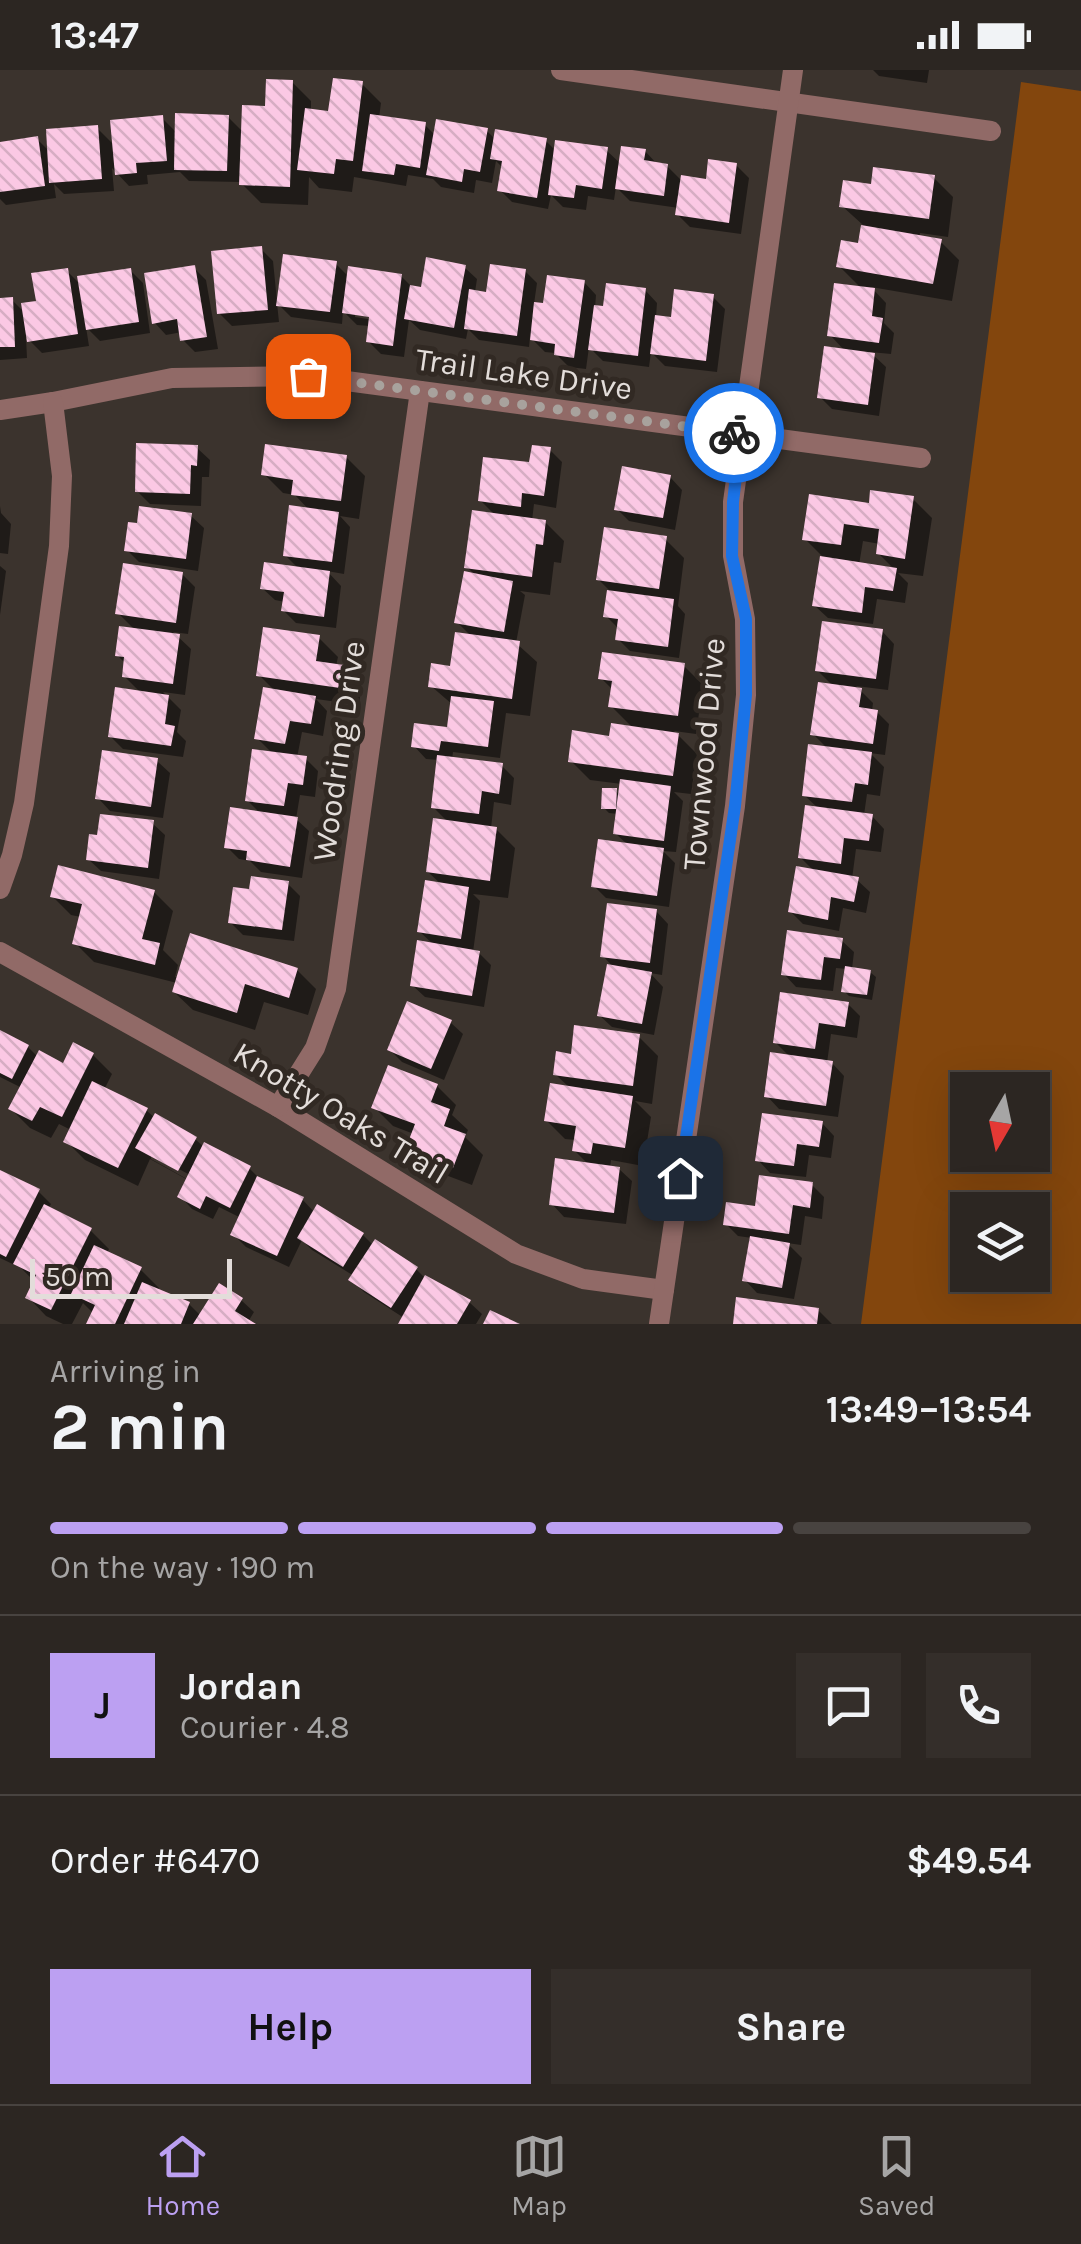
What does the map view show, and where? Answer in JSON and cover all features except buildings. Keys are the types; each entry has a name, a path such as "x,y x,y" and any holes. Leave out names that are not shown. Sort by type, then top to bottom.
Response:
{"street":[{"path":"561,70 991,131"},
{"name":"Townwood Drive","path":"660,1324 735,806 746,695 746,619 732,556 733,502 793,70"},
{"name":"Trail Lake Drive","path":"0,410 172,378 308,376 920,458"},
{"name":"Woodring Drive","path":"278,1107 315,1048 336,989 420,391"},
{"path":"0,889 24,803 60,546 62,476 53,402"},
{"name":"Knotty Oaks Trail","path":"0,952 278,1107 516,1254 583,1279 664,1290"}],"shaded area":[{"path":"1021,82 1081,91 1081,1324 861,1324"}],"way so far":[{"path":"308,376 734,433"}],"route":[{"path":"680,1178 735,806 746,695 746,619 732,556 741,434 734,433"}]}
